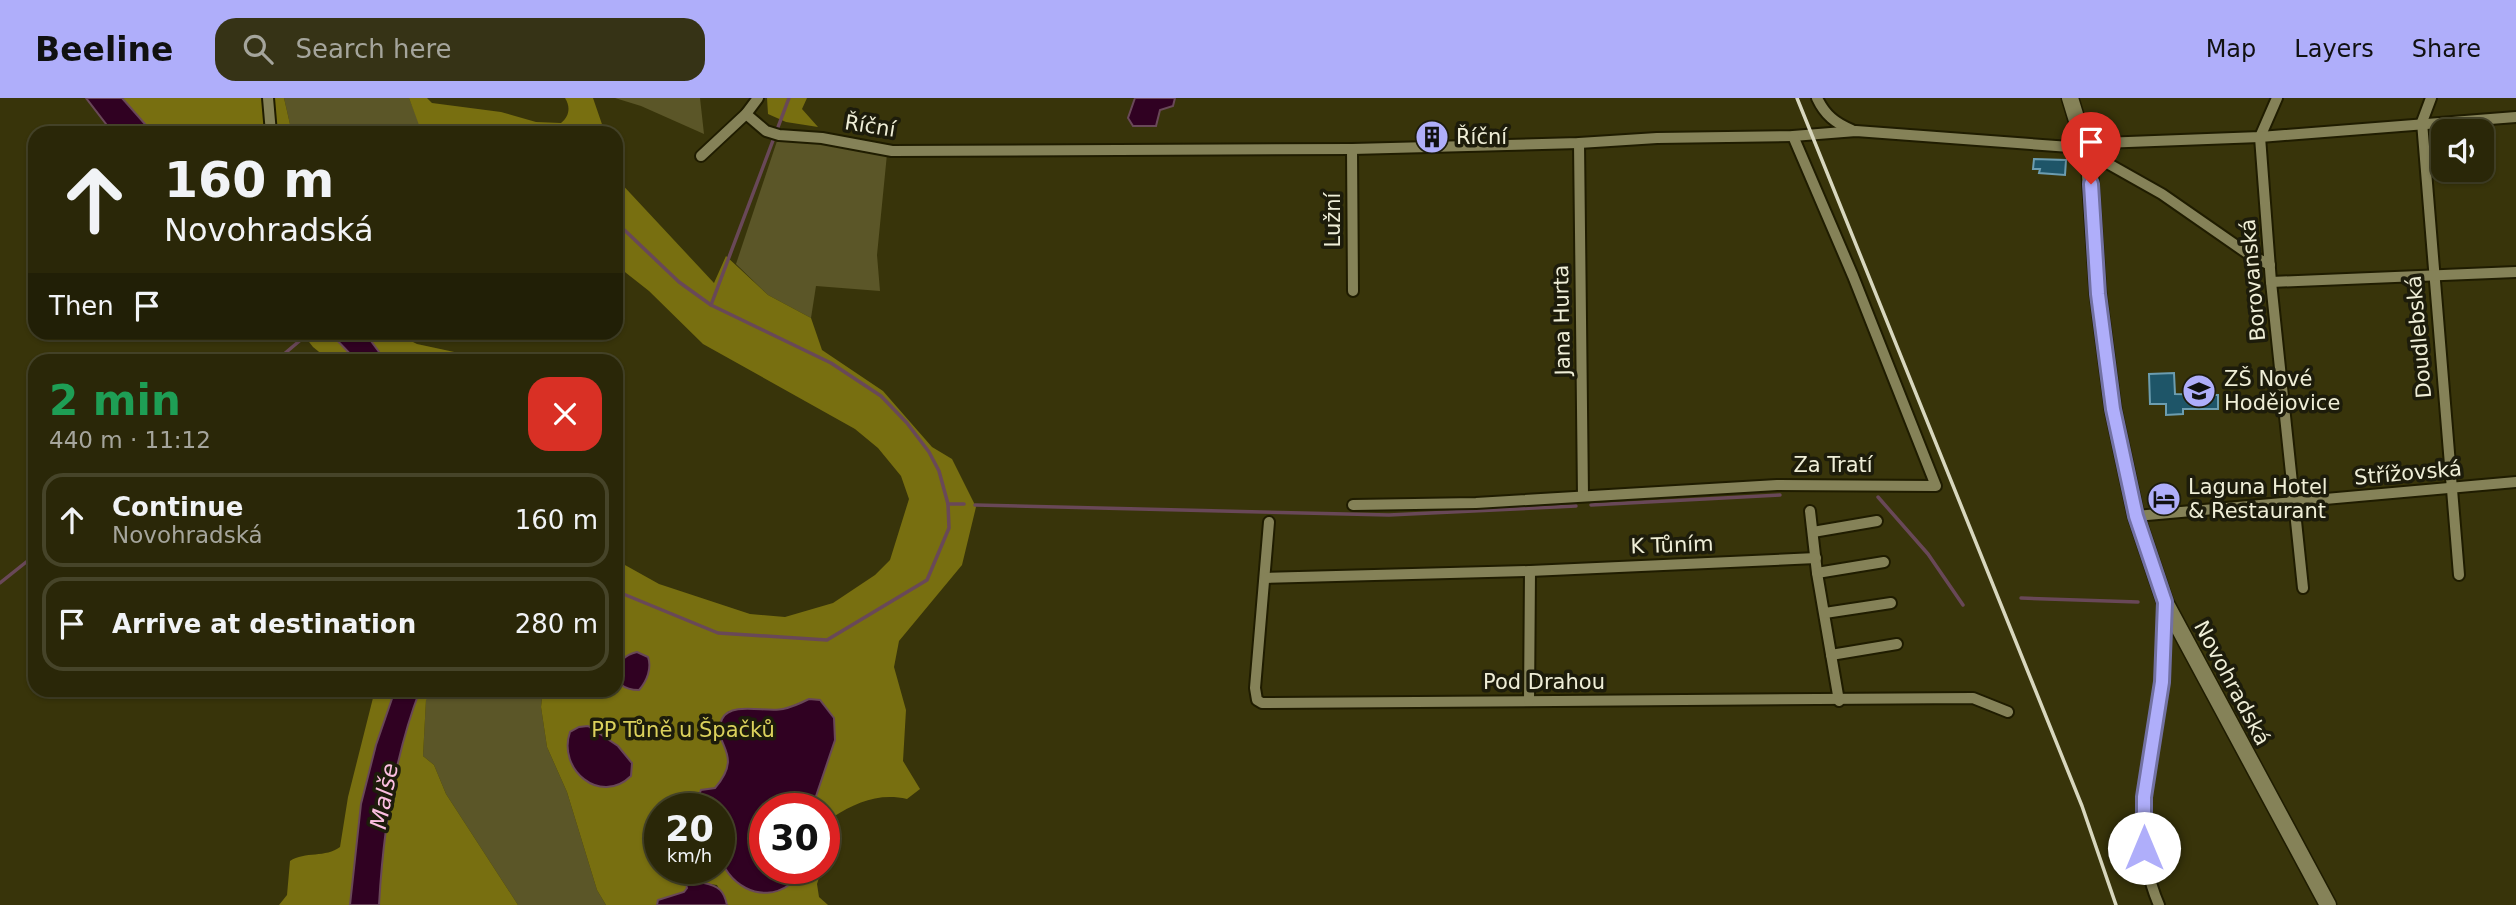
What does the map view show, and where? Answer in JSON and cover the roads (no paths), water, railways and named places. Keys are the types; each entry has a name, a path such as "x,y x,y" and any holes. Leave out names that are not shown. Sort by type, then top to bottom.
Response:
{"main road":[{"name":"Novohradská","path":"2070,98 2085,145 2098,294 2112,399 2136,516 2165,602 2328,905"}],"street":[{"path":"268,98 270,126"},
{"path":"701,156 746,114 758,98"},
{"path":"1817,98 1823,111 1837,124 1856,131"},
{"path":"1823,111 1830,98"},
{"name":"Borovanská","path":"2277,98 2260,137 2271,282 2303,588"},
{"name":"Doudlebská","path":"2431,98 2422,122 2432,275 2459,575"},
{"name":"Říční","path":"746,114 766,131 779,135 822,138 892,151 1352,149 1793,136 1856,131 2070,147 2260,137 2422,122 2516,117"},
{"name":"Za Tratí","path":"1353,505 1476,503 1777,485 1936,486 1848,263 1793,136"},
{"name":"Jana Hurta","path":"1579,143 1583,496"},
{"name":"Lužní","path":"1352,149 1353,291"},
{"path":"2108,163 2270,265"},
{"path":"2271,282 2516,272"},
{"name":"Střížovská","path":"2136,516 2516,482"},
{"path":"1810,511 1817,573 1839,701"},
{"path":"1812,532 1877,521"},
{"name":"Pod Drahou","path":"1269,522 1255,688 1257,700 1262,704 1973,698 2008,712"},
{"name":"K Tůním","path":"1265,578 1530,571 1816,558"},
{"path":"1817,573 1884,562"},
{"path":"1529,701 1530,571"},
{"path":"2159,905 2153,892 2144,848 2144,797 2162,682 2165,602"},
{"path":"1825,614 1891,603"},
{"path":"1831,655 1897,644"}],"water":[{"path":"86,98 122,98 147,126 108,126"},
{"path":"1135,98 1175,98 1173,106 1160,110 1156,126 1133,126 1128,118"},
{"path":"337,340 370,340 381,354 350,354"},
{"path":"637,652 648,657 649,670 639,690 623,686 623,659"},
{"name":"Malše","path":"393,697 418,697 403,742 391,796 379,905 350,905 361,804 376,745"},
{"path":"809,699 820,700 834,718 835,740 817,793 749,793 749,884 790,884 778,891 756,892 735,881 735,793 700,793 701,790 715,788 724,776 728,757 720,736 720,728 722,719 727,714 733,710 776,710"},
{"path":"588,726 618,746 632,763 631,776 619,784 607,787 595,785 575,770 568,746 570,732"},
{"path":"686,884 714,886 720,890 727,905 657,905 658,900 684,892"}],"waterway":[{"path":"623,229 679,282 711,305 789,98"},
{"path":"623,594 718,633 827,640 927,580 949,528 948,504 939,471 929,452 907,423 881,396 831,363 711,305"},
{"path":"284,354 301,340"},
{"path":"1591,505 1780,495"},
{"path":"1878,497 1928,554 1963,605"},
{"path":"948,504 964,504"},
{"path":"975,505 1389,515 1576,506"},
{"path":"0,583 28,561"},
{"path":"2021,598 2138,602"}],"railway":[{"path":"1797,98 2082,806 2116,905"}],"place":[{"name":"Říční","path":"1432,137"},
{"name":"ZŠ Nové Hodějovice","path":"2199,391"},
{"name":"Laguna Hotel & Restaurant","path":"2164,499"}],"park label":[{"name":"PP Tůně u Špačků","path":"683,730"}]}
